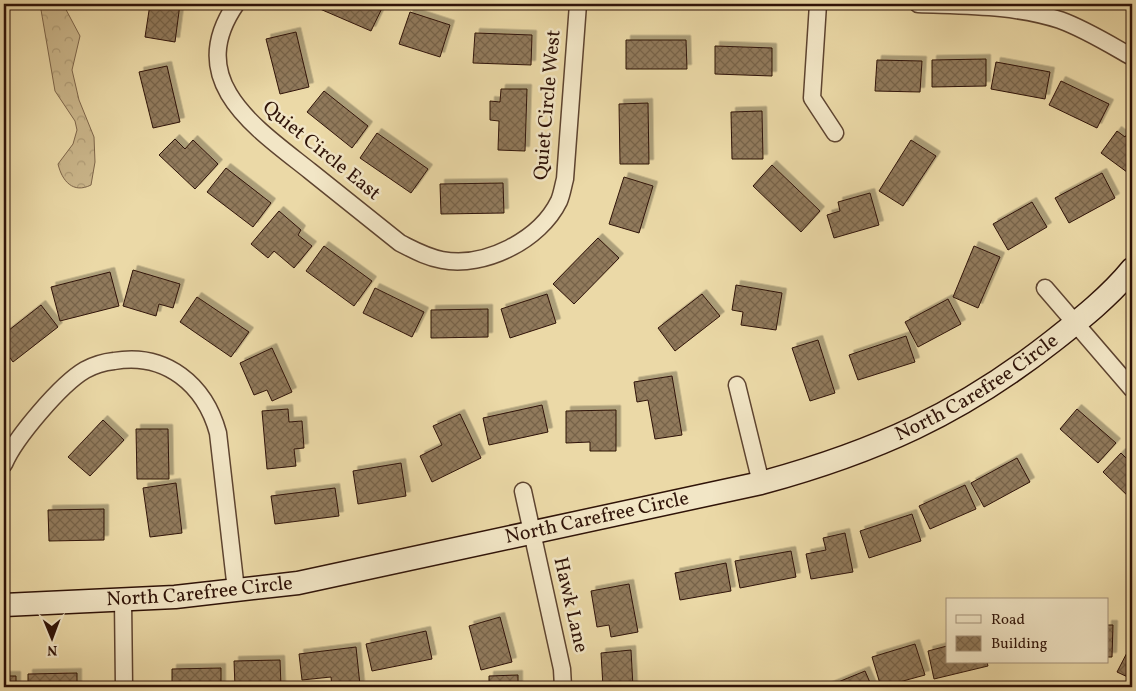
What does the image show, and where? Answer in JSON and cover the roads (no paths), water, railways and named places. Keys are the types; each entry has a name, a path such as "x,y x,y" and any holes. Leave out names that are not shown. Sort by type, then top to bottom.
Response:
{"main road":[{"name":"North Carefree Circle","path":"4,605 122,600 298,583 761,483 807,470 905,434 973,398 1016,370 1075,323 1132,269"}],"street":[{"name":"Quiet Circle East","path":"236,4 221,30 218,50 225,86 232,101 245,118 260,131 400,242 423,256"},
{"name":"Quiet Circle West","path":"423,256 444,261 466,261 508,249 532,234 559,201 565,179 578,4"},
{"path":"818,4 812,98 835,133"},
{"path":"918,4 1008,9 1034,14 1068,24 1132,57"},
{"path":"1045,288 1132,389"},
{"path":"4,464 10,449 66,385 86,369 105,362 127,359 150,361 169,368 188,380 203,396 213,414 218,433 236,590"},
{"path":"738,385 761,483"},
{"name":"Hawk Lane","path":"522,491 562,669 563,687"},
{"path":"122,600 124,687"}]}
